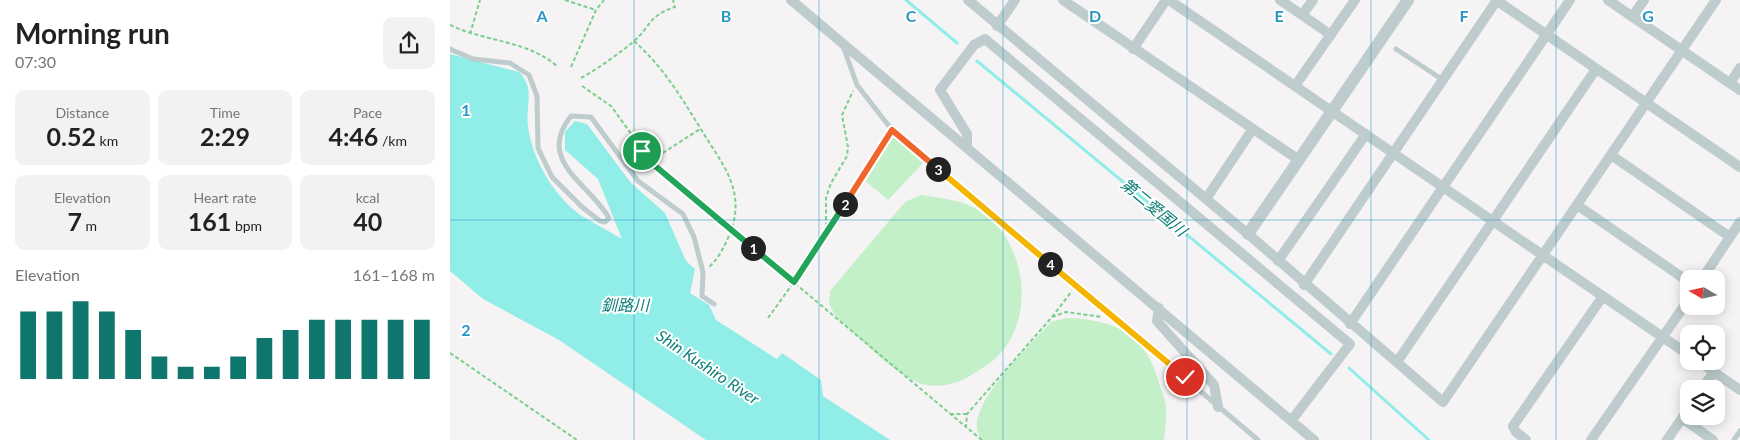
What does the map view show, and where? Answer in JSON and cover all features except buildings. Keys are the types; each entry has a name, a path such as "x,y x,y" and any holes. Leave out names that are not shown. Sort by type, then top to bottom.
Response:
{"street":[{"path":"792,0 1314,440"},
{"path":"968,0 1248,234 1278,262 1443,402 1716,0"},
{"path":"997,26 1015,0"},
{"path":"1063,0 1252,130 1299,160"},
{"path":"1133,49 1167,0 1680,348"},
{"path":"1280,0 1330,35"},
{"path":"1302,15 1313,0"},
{"path":"1295,86 1355,0"},
{"path":"1248,234 1408,0"},
{"path":"1304,284 1497,0 1740,167"},
{"path":"1350,324 1570,0"},
{"path":"1608,0 1740,90"},
{"path":"1632,17 1644,0"},
{"path":"967,146 966,134 940,90 974,45 984,40 1350,344 1291,421"},
{"path":"1730,83 1740,68"},
{"path":"1397,362 1596,69"},
{"path":"1206,200 1252,130"},
{"path":"1278,262 1366,134"},
{"path":"1611,155 1730,237"},
{"path":"1577,205 1680,276"},
{"path":"1708,270 1740,222"},
{"path":"1526,440 1516,432 1514,426 1603,296"},
{"path":"1159,308 1157,321 1214,385 1218,408"},
{"path":"1591,440 1680,312"},
{"path":"1711,370 1740,390"},
{"path":"1708,380 1714,372"},
{"path":"1667,440 1680,421"},
{"path":"1692,425 1713,440"}],"lane":[{"path":"841,40 857,85 892,130 1258,440"},
{"path":"450,49 473,59 510,63 529,75 537,96 538,148 552,177 582,207 600,221 606,222 609,218 602,206 579,184 562,163 559,144 561,128 571,116 591,117 638,181 683,214 694,237 703,272 702,296 714,304"},
{"path":"1396,50 1443,81"},
{"path":"1734,440 1740,431"}],"path":[{"path":"470,34 480,0"},
{"path":"565,0 596,10"},
{"path":"571,67 596,10 604,0"},
{"path":"581,78 598,69 634,41 653,16 675,8 673,0"},
{"path":"450,25 470,34 527,48 546,57 558,67"},
{"path":"634,41 648,53 674,85 700,129 729,172 736,209 731,231 723,250 703,272"},
{"path":"826,233 824,222 826,198 831,182 847,156 848,147 842,115 857,85"},
{"path":"582,86 611,106 651,161 731,231 982,440"},
{"path":"651,161 700,129"},
{"path":"768,318 794,282 892,130"},
{"path":"966,427 967,414 1052,317 1076,286"},
{"path":"1052,317 1066,312 1119,321"},
{"path":"450,353 577,440"},
{"path":"950,414 967,414"}],"green space":[{"path":"892,135 923,163 888,200 863,179"},
{"path":"921,195 967,204 991,219 1005,236 1015,255 1020,276 1022,298 1018,320 1010,340 997,357 964,379 951,384 936,386 912,380 889,364 836,317 829,304 830,291 905,202"},
{"path":"1066,318 1083,319 1113,326 1126,332 1146,352 1164,396 1166,417 1164,440 982,440 977,428 979,413 1000,378 1051,322"}],"water":[{"name":"釧路川","path":"450,54 519,72 529,91 527,118 530,139 539,164 546,176 562,199 572,208 582,216 622,239 598,179 565,150 565,132 575,121 587,124 631,183 665,213 686,261 695,269 690,293 709,305 716,320 777,359 782,353 821,380 823,396 890,440 706,440 559,340 483,299 450,271"}],"waterway":[{"name":"第二愛国川","path":"906,0 957,43"},
{"name":"第二愛国川","path":"977,61 1331,354"},
{"name":"第二愛国川","path":"1349,368 1429,440"}],"route":[{"path":"642,151 654,165 794,282 892,130 1185,377"}],"water label":[{"name":"Shin Kushiro River","path":"708,367"}]}
